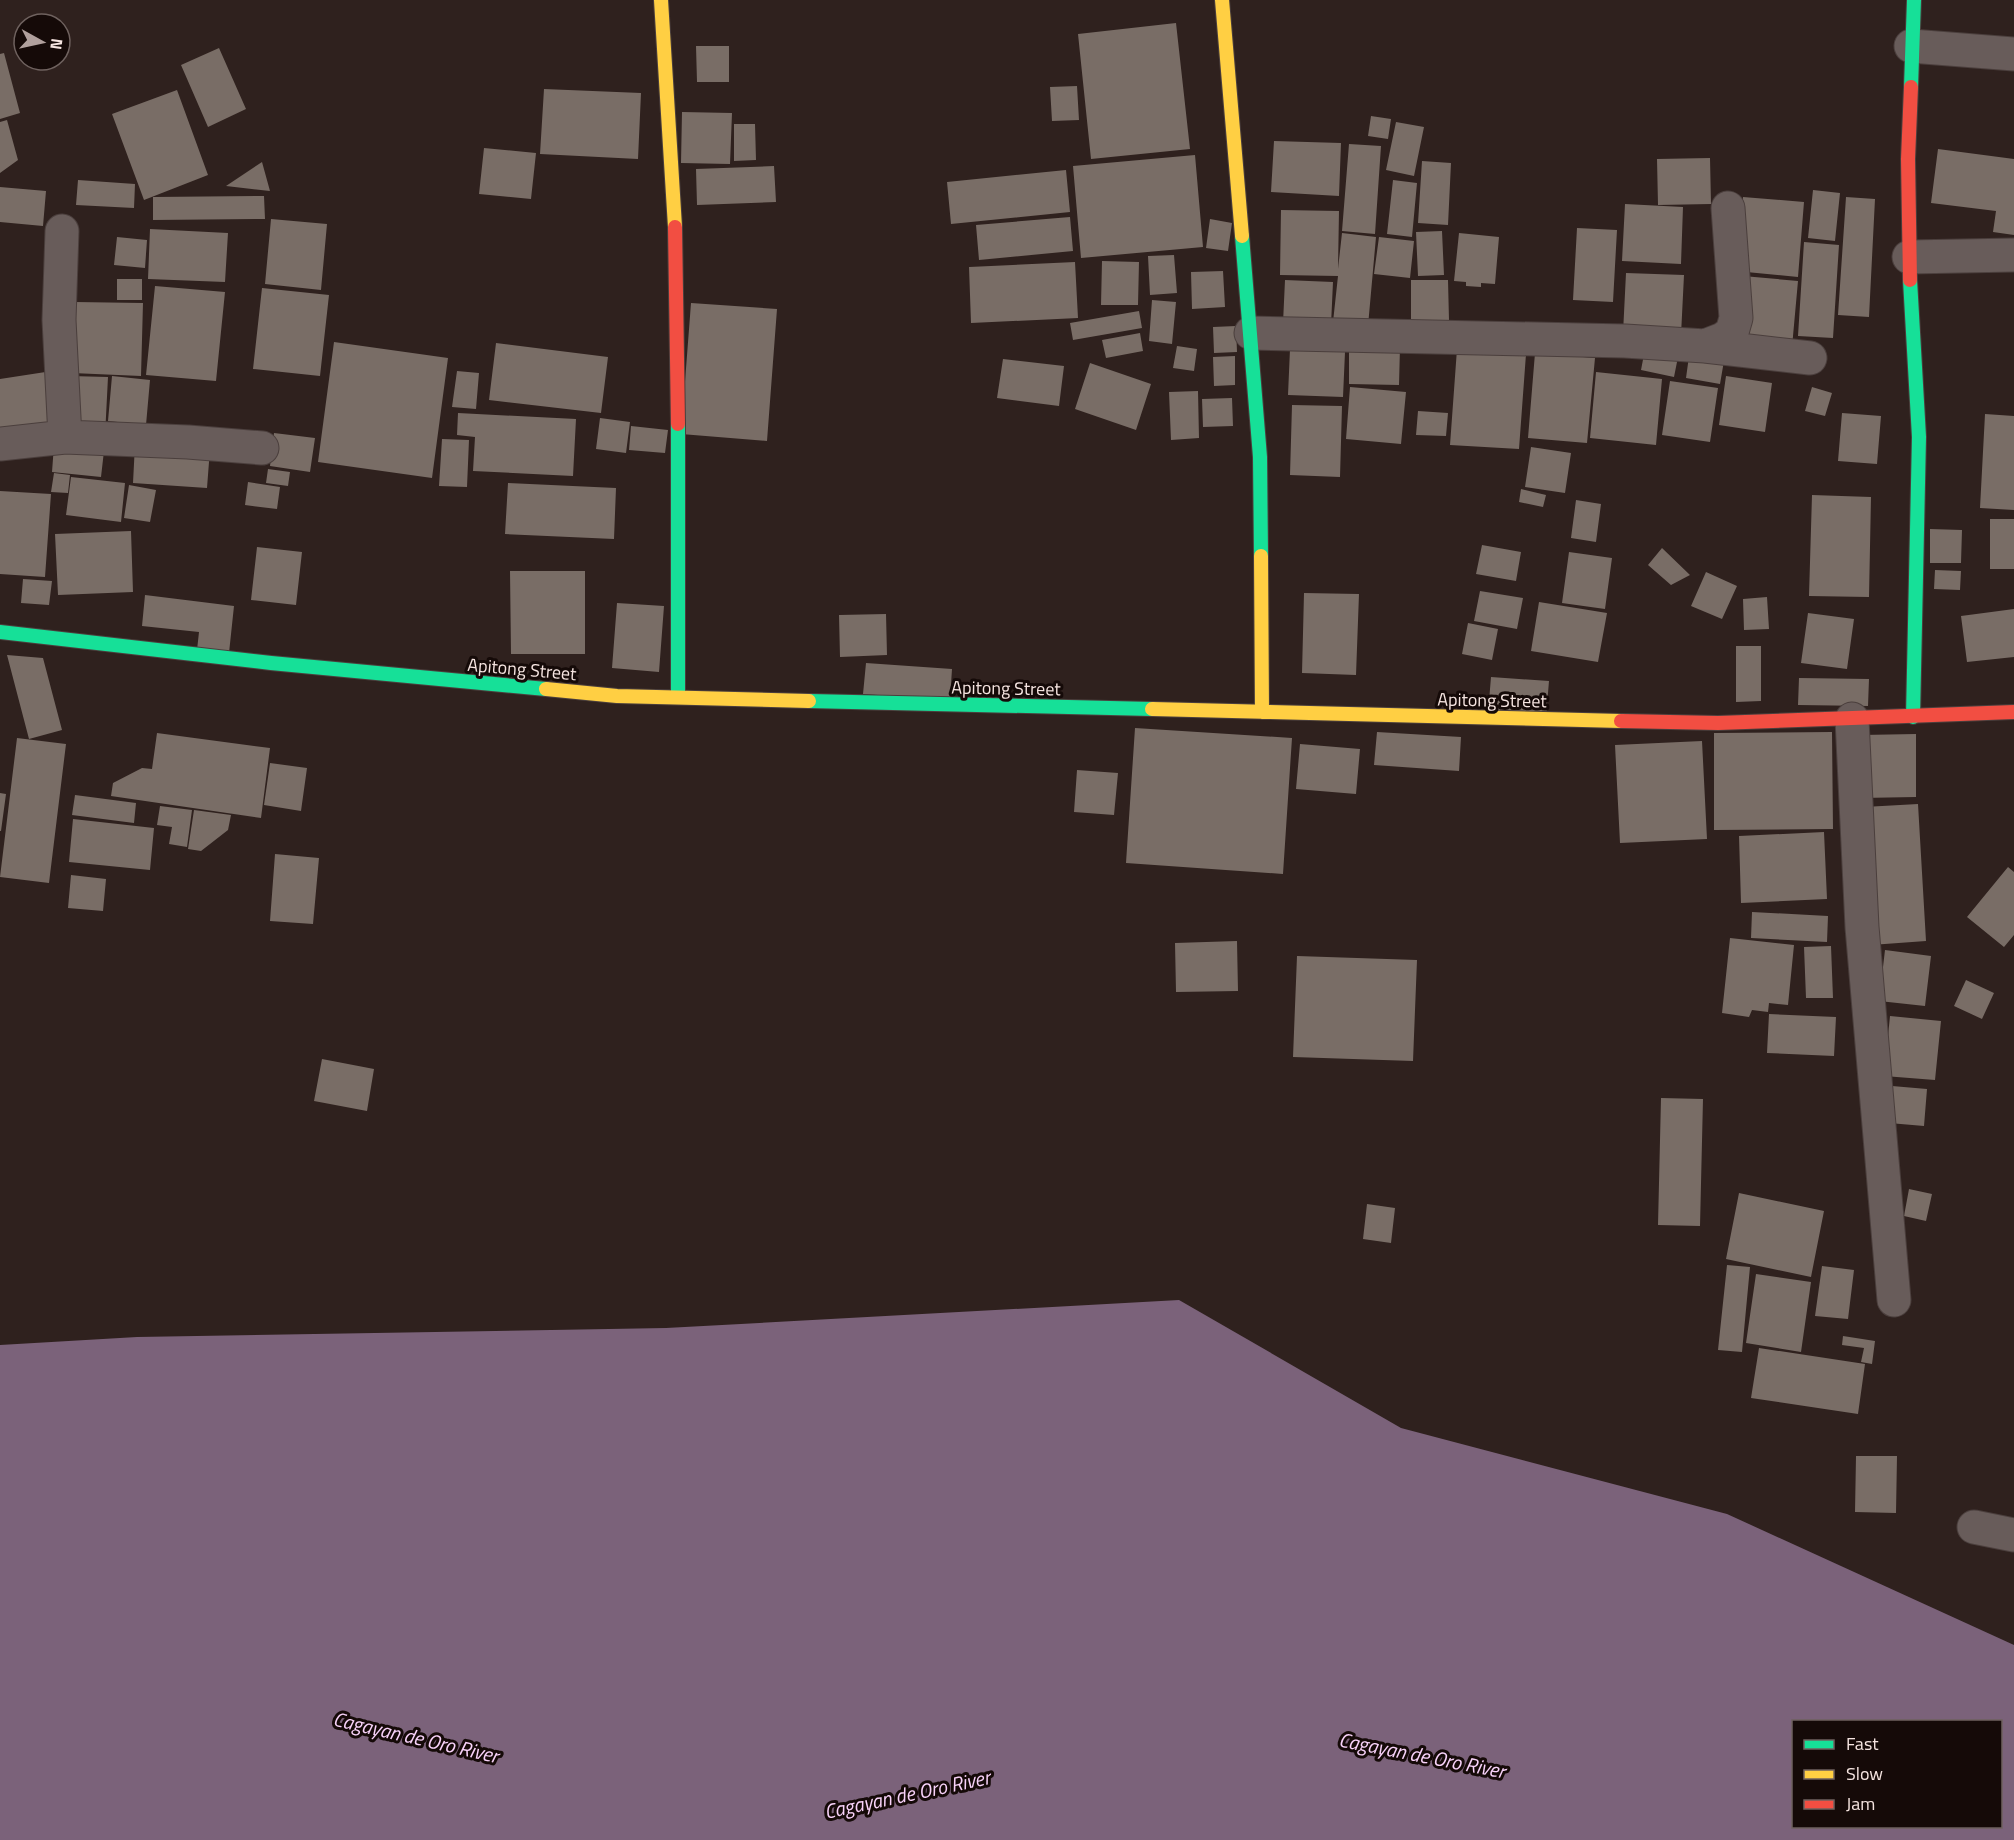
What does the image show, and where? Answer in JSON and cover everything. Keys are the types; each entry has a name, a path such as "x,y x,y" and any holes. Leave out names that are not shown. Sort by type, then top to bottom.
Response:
{"street":[{"path":"661,0 672,106 677,293 678,697"},
{"path":"1222,0 1260,457 1262,712"},
{"path":"1913,717 1919,437 1909,257 1908,159 1914,0"},
{"path":"1911,46 2014,54"},
{"path":"1705,346 1723,339 1732,332 1736,318 1728,208"},
{"path":"62,231 59,321 65,437"},
{"path":"1909,257 2014,255"},
{"path":"1251,333 1625,341 1705,346 1810,358"},
{"path":"0,444 65,437 188,442 262,448"},
{"name":"Apitong Street","path":"0,632 355,671 617,696 1718,723 2014,712"},
{"path":"1852,719 1862,927 1894,1300"},
{"path":"1974,1527 2014,1535"}],"water":[{"name":"Cagayan de Oro River","path":"1179,1300 1401,1428 1727,1514 2014,1645 2014,1840 0,1840 0,1345 137,1337 666,1328"}],"building":[{"path":"1176,23 1190,149 1091,159 1078,34"},
{"path":"696,46 729,46 729,82 697,82"},
{"path":"219,48 246,109 208,127 181,65"},
{"path":"4,53 20,113 0,119 0,54"},
{"path":"1077,86 1079,120 1052,121 1050,87"},
{"path":"544,89 641,93 638,159 540,154"},
{"path":"177,90 208,175 144,200 112,114"},
{"path":"682,112 732,113 730,164 681,163"},
{"path":"1371,116 1391,119 1388,139 1368,136"},
{"path":"7,120 18,160 0,173 0,122"},
{"path":"1396,122 1424,127 1414,176 1386,170"},
{"path":"734,124 755,124 756,160 734,161"},
{"path":"1274,141 1341,143 1339,196 1271,192"},
{"path":"1349,144 1381,146 1375,234 1342,231"},
{"path":"484,148 536,153 531,199 479,194"},
{"path":"1938,149 2014,159 2014,235 1993,232 1996,211 1931,203"},
{"path":"1195,155 1203,247 1081,258 1073,166"},
{"path":"1710,158 1711,204 1658,205 1657,159"},
{"path":"1422,161 1451,163 1448,225 1418,223"},
{"path":"262,162 270,191 226,186"},
{"path":"774,166 776,202 697,205 696,169"},
{"path":"1066,170 1070,212 951,224 947,182"},
{"path":"78,180 135,184 134,208 76,205"},
{"path":"1393,180 1417,183 1412,237 1387,234"},
{"path":"0,187 46,191 43,226 0,222"},
{"path":"1813,190 1840,193 1835,241 1808,238"},
{"path":"264,196 265,219 153,220 153,197"},
{"path":"1743,197 1804,202 1798,277 1736,271"},
{"path":"1846,197 1875,199 1869,317 1838,315"},
{"path":"1625,204 1683,207 1681,264 1622,261"},
{"path":"1281,210 1339,211 1338,269 1342,233 1376,237 1368,326 1333,322 1338,276 1280,275"},
{"path":"1070,217 1073,251 979,260 976,225"},
{"path":"271,219 327,224 321,290 265,284"},
{"path":"1210,219 1232,223 1228,251 1206,248"},
{"path":"1577,228 1617,230 1613,302 1573,300"},
{"path":"150,229 228,233 225,282 148,279"},
{"path":"1442,231 1444,275 1418,276 1416,232"},
{"path":"1459,233 1499,237 1495,284 1481,283 1481,287 1466,286 1466,282 1454,281"},
{"path":"117,237 147,240 145,268 114,265"},
{"path":"1379,237 1414,241 1410,278 1374,274"},
{"path":"1804,242 1839,245 1833,338 1798,336"},
{"path":"1174,255 1177,293 1150,295 1148,256"},
{"path":"1102,261 1139,262 1138,305 1101,305"},
{"path":"1075,262 1078,318 971,323 969,267"},
{"path":"1223,271 1225,307 1192,309 1191,272"},
{"path":"1626,273 1684,275 1681,335 1623,333"},
{"path":"1743,276 1798,281 1792,347 1736,343"},
{"path":"117,279 142,279 142,300 117,300"},
{"path":"1285,280 1333,282 1331,325 1283,323"},
{"path":"1411,280 1448,280 1449,320 1411,321"},
{"path":"155,286 225,292 216,381 146,375"},
{"path":"262,288 329,295 320,376 253,369"},
{"path":"1152,300 1176,302 1172,344 1149,341"},
{"path":"75,302 143,303 141,376 72,373"},
{"path":"691,303 777,309 767,441 681,434"},
{"path":"1139,311 1142,328 1073,340 1070,323"},
{"path":"1236,326 1237,352 1214,353 1213,327"},
{"path":"1140,333 1143,351 1106,358 1102,340"},
{"path":"334,342 448,358 432,478 318,462"},
{"path":"496,343 608,357 601,413 489,400"},
{"path":"1646,344 1679,352 1674,377 1641,370"},
{"path":"1177,346 1197,349 1194,371 1173,368"},
{"path":"1349,346 1400,347 1399,385 1349,384"},
{"path":"1290,349 1345,352 1343,397 1288,395"},
{"path":"1457,349 1526,354 1519,449 1450,445"},
{"path":"1690,349 1725,355 1720,384 1686,378"},
{"path":"1535,353 1595,358 1587,443 1528,438"},
{"path":"1235,356 1235,385 1214,386 1213,357"},
{"path":"1003,359 1064,366 1059,406 997,398"},
{"path":"1090,363 1151,384 1136,430 1075,409"},
{"path":"52,371 60,429 0,437 0,379"},
{"path":"457,371 479,373 476,409 452,407"},
{"path":"1596,372 1662,379 1656,445 1590,438"},
{"path":"70,376 108,377 105,436 67,434"},
{"path":"112,376 150,380 146,425 108,421"},
{"path":"1726,376 1772,383 1765,432 1719,425"},
{"path":"1670,381 1718,388 1710,442 1662,435"},
{"path":"1350,387 1406,392 1401,444 1346,439"},
{"path":"1812,387 1832,393 1825,416 1805,411"},
{"path":"1198,391 1199,438 1171,440 1169,392"},
{"path":"1232,398 1233,426 1203,427 1202,399"},
{"path":"1292,405 1342,406 1340,477 1290,475"},
{"path":"1418,411 1448,413 1446,436 1416,435"},
{"path":"458,413 576,419 573,476 473,471 475,437 457,435"},
{"path":"1842,413 1881,416 1877,464 1838,461"},
{"path":"1985,414 2014,416 2014,510 1980,508"},
{"path":"600,418 630,422 626,453 596,449"},
{"path":"631,426 668,430 665,453 629,450"},
{"path":"274,433 315,438 310,472 270,466"},
{"path":"442,439 469,440 467,487 439,486"},
{"path":"135,444 210,449 207,488 133,483"},
{"path":"54,445 104,451 101,477 52,472"},
{"path":"1531,447 1571,453 1565,493 1525,487"},
{"path":"268,469 290,472 288,486 266,483"},
{"path":"54,473 70,475 68,493 51,492"},
{"path":"71,477 125,483 121,522 66,515"},
{"path":"248,482 280,487 277,509 245,505"},
{"path":"508,483 616,488 614,539 505,534"},
{"path":"129,485 156,490 150,522 124,518"},
{"path":"1521,489 1546,495 1543,507 1519,502"},
{"path":"0,491 51,494 45,577 0,574"},
{"path":"1812,495 1871,497 1869,597 1809,596"},
{"path":"1576,500 1601,504 1596,542 1571,538"},
{"path":"1990,519 2014,519 2014,569 1990,569"},
{"path":"1930,529 1962,530 1961,563 1930,563"},
{"path":"131,531 133,592 58,595 55,534"},
{"path":"1482,545 1521,552 1516,581 1476,574"},
{"path":"257,547 302,552 296,605 251,600"},
{"path":"1662,548 1690,575 1671,585 1648,565"},
{"path":"1569,552 1612,558 1605,609 1562,603"},
{"path":"1935,570 1961,571 1960,590 1934,589"},
{"path":"510,571 585,571 585,654 511,654"},
{"path":"1706,572 1737,586 1722,619 1691,606"},
{"path":"23,579 52,581 49,605 21,603"},
{"path":"1480,591 1523,598 1517,629 1474,621"},
{"path":"1304,593 1359,594 1356,675 1302,673"},
{"path":"145,595 234,606 229,653 197,650 199,632 142,626"},
{"path":"1767,597 1769,629 1744,630 1743,599"},
{"path":"1539,602 1607,613 1598,662 1531,651"},
{"path":"617,603 664,606 659,672 612,668"},
{"path":"2014,609 2014,657 1967,662 1961,616"},
{"path":"1808,613 1854,619 1847,669 1801,663"},
{"path":"886,614 887,655 840,657 839,615"},
{"path":"1468,623 1498,629 1492,660 1462,654"},
{"path":"1736,646 1761,646 1761,701 1736,702"},
{"path":"7,655 43,658 62,730 29,739"},
{"path":"866,663 952,669 950,700 863,694"},
{"path":"1491,677 1549,681 1546,717 1488,713"},
{"path":"1799,678 1869,679 1868,706 1798,705"},
{"path":"1135,728 1292,738 1283,874 1126,863"},
{"path":"1377,732 1461,737 1459,771 1374,765"},
{"path":"1832,732 1833,829 1714,830 1714,733"},
{"path":"157,733 270,748 261,818 111,796 113,783 142,768 152,769"},
{"path":"1916,734 1916,797 1861,798 1861,735"},
{"path":"17,738 66,744 49,883 0,877"},
{"path":"1702,741 1707,839 1620,843 1615,745"},
{"path":"1300,744 1360,749 1356,794 1296,789"},
{"path":"270,763 307,768 301,811 264,805"},
{"path":"1077,770 1118,773 1114,815 1074,812"},
{"path":"0,793 6,794 1,831 0,831"},
{"path":"75,795 136,803 134,823 72,815"},
{"path":"1918,804 1926,941 1871,945 1864,807"},
{"path":"160,806 192,810 187,847 169,844 172,827 157,825"},
{"path":"194,810 231,815 228,830 201,851 188,849"},
{"path":"73,819 154,828 150,870 69,862"},
{"path":"1824,832 1827,899 1741,903 1739,836"},
{"path":"275,854 319,858 313,924 270,921"},
{"path":"2008,867 2014,872 2014,935 2004,947 1967,917"},
{"path":"71,875 106,879 103,911 68,908"},
{"path":"1752,912 1828,916 1827,942 1751,938"},
{"path":"1730,938 1794,945 1788,1005 1769,1003 1768,1012 1752,1010 1749,1017 1722,1013"},
{"path":"1237,941 1238,991 1176,992 1175,943"},
{"path":"1831,946 1833,998 1806,998 1804,947"},
{"path":"1885,950 1931,956 1925,1006 1879,1001"},
{"path":"1297,956 1417,960 1413,1061 1293,1057"},
{"path":"1966,980 1994,993 1982,1019 1954,1006"},
{"path":"1769,1014 1836,1017 1834,1056 1767,1053"},
{"path":"1890,1016 1941,1021 1935,1080 1884,1076"},
{"path":"322,1059 374,1069 367,1111 314,1101"},
{"path":"1892,1086 1927,1089 1924,1126 1889,1123"},
{"path":"1661,1098 1703,1099 1700,1226 1658,1225"},
{"path":"1909,1189 1932,1194 1926,1221 1904,1216"},
{"path":"1739,1193 1824,1211 1811,1277 1726,1259"},
{"path":"1367,1204 1395,1208 1391,1243 1363,1239"},
{"path":"1727,1265 1750,1267 1742,1352 1718,1350"},
{"path":"1822,1266 1854,1270 1848,1319 1815,1316"},
{"path":"1756,1274 1811,1282 1801,1352 1746,1343"},
{"path":"1843,1336 1875,1341 1872,1364 1861,1362 1864,1348 1842,1345"},
{"path":"1759,1348 1865,1364 1858,1414 1751,1398"},
{"path":"1856,1456 1897,1456 1896,1513 1855,1512"}],"traffic: fast":[{"path":"1911,87 1914,0"},
{"path":"1242,236 1260,457 1261,556"},
{"path":"1910,280 1919,437 1913,717"},
{"path":"678,424 678,697"},
{"path":"0,632 271,663 546,689"},
{"path":"809,701 1152,709"}],"traffic: slow":[{"path":"661,0 675,227"},
{"path":"1222,0 1242,236"},
{"path":"1261,556 1262,712"},
{"path":"546,689 617,696 809,701"},
{"path":"1152,709 1621,721"}],"traffic: jam":[{"path":"1910,280 1908,159 1911,87"},
{"path":"675,227 678,424"},
{"path":"1621,721 1718,723 2014,712"}]}
